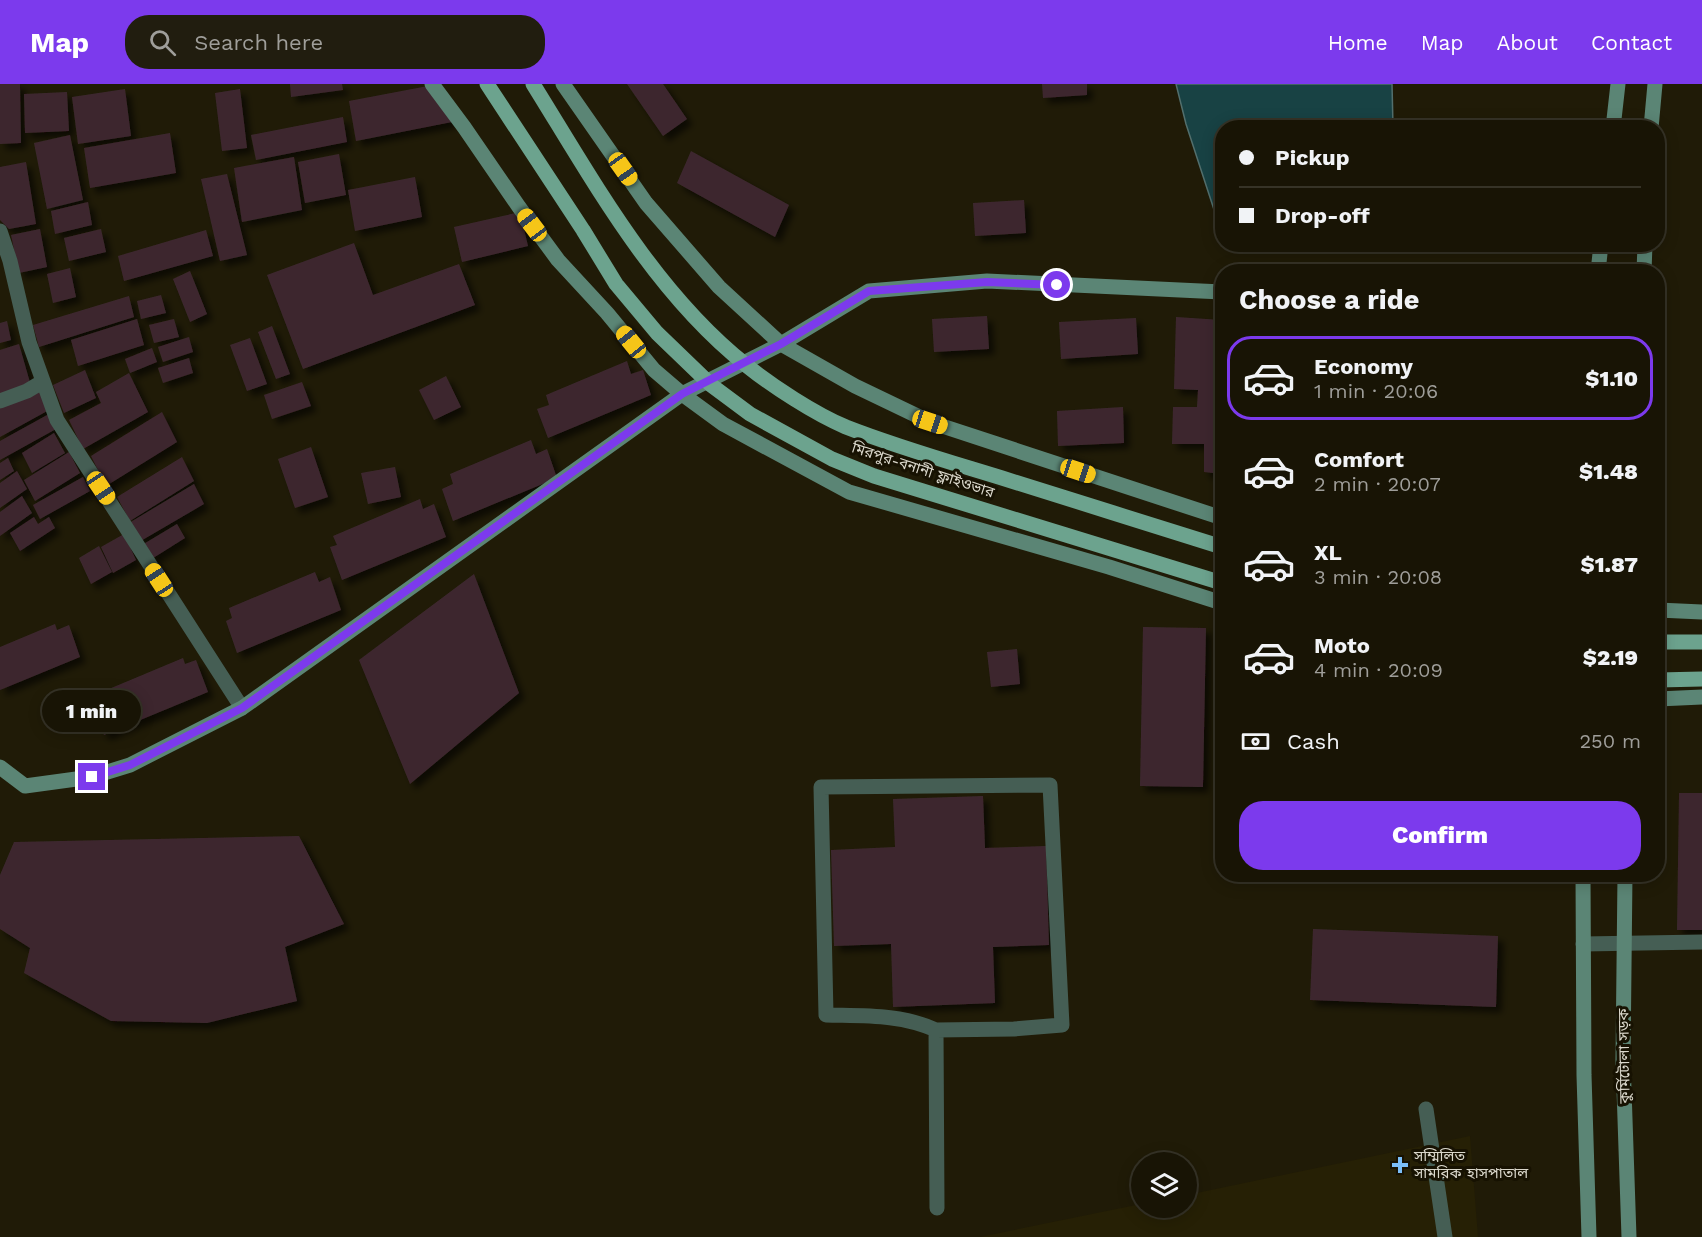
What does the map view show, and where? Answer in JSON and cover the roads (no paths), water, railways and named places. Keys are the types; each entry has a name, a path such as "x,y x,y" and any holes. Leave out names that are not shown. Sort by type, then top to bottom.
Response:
{"main road":[{"path":"432,84 465,127 558,260 608,313 654,370 723,424 849,492 1109,567 1215,601"},
{"name":"মিরপুর-বনানী ফ্লাইওভার","path":"487,84 616,284 657,333 711,385 750,414 832,459 874,476 1215,582"},
{"name":"মিরপুর-বনানী ফ্লাইওভার","path":"533,84 623,228 667,284 713,336 746,365 773,384 844,426 1215,545"},
{"path":"564,84 646,203 719,287 781,344 855,386 930,422 1215,516"},
{"path":"1614,120 1618,84"},
{"path":"1652,120 1655,84"},
{"path":"0,767 25,786 92,777 130,765 242,708 682,394 781,344 869,291 987,282 1215,292"},
{"path":"1665,610 1702,612"},
{"path":"1665,642 1702,642"},
{"path":"1665,680 1702,679"},
{"path":"1665,699 1702,697"},
{"path":"1583,882 1584,1076 1589,1237"},
{"name":"কুর্মিটোলা সড়ক","path":"1624,882 1623,1059 1629,1237"}],"street":[{"path":"0,231 10,261 29,342 57,420 242,708"},
{"path":"0,401 27,391 42,382"},
{"path":"1050,784 1062,1025 1014,1029 936,1030 921,1023 888,1016 826,1015 820,787 1050,784"},
{"path":"1583,944 1702,942"},
{"path":"936,1030 937,1208"},
{"path":"1426,1109 1445,1237"}],"water":[{"path":"1176,84 1392,84 1393,120 1215,120 1215,213 1186,124"}],"place":[{"name":"সম্মিলিত সামরিক হাসপাতাল","path":"1400,1165"}]}
